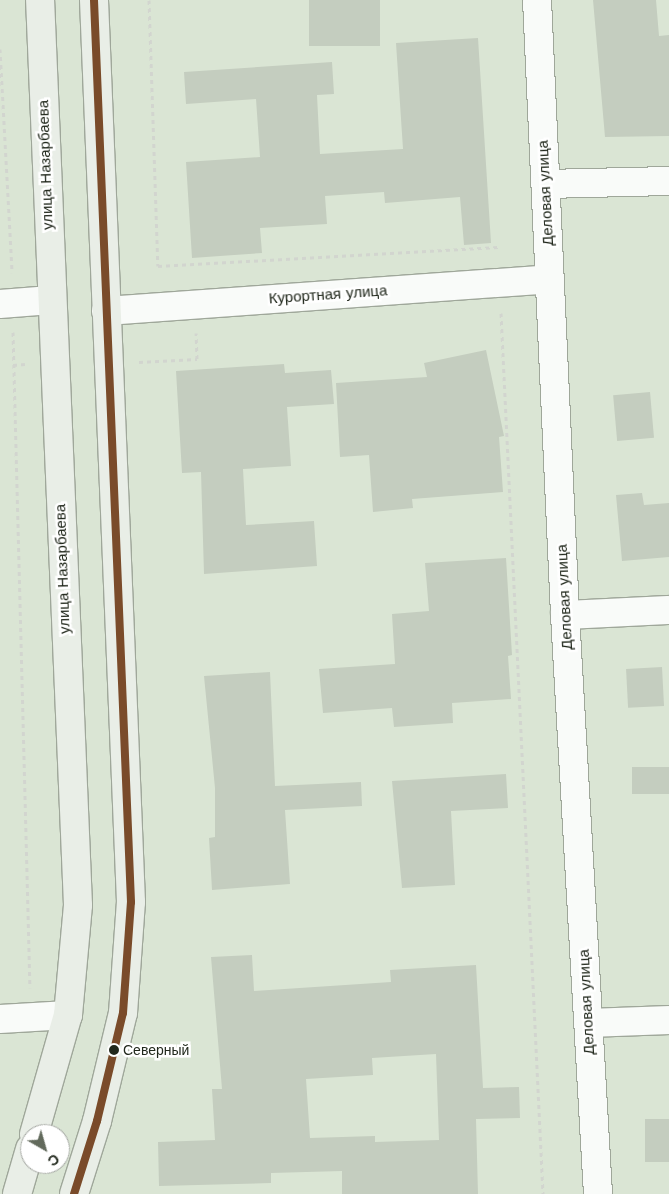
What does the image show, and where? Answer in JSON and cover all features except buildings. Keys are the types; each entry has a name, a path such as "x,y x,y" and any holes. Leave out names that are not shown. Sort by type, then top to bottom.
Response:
{"main road":[{"name":"улица Назарбаева","path":"37,1124 68,1015 78,905 51,300 40,0"},
{"path":"74,1194 97,1121 123,1013 131,902 94,0"},
{"path":"17,1194 23,1174"}],"street":[{"name":"Деловая улица","path":"537,0 565,615 598,1194"},
{"path":"546,184 669,181"},
{"name":"Курортная улица","path":"106,311 550,279"},
{"path":"6,303 51,300"},
{"path":"565,615 669,610"},
{"path":"0,1019 68,1015"},
{"path":"589,1023 669,1020"}],"path":[{"path":"149,0 158,266 498,247"},
{"path":"0,49 6,303 30,1018"},
{"path":"501,312 543,1194"}],"transit line":[{"path":"74,1194 97,1121 123,1013 131,902 94,0"}],"place":[{"name":"Северный","path":"114,1050"}]}
